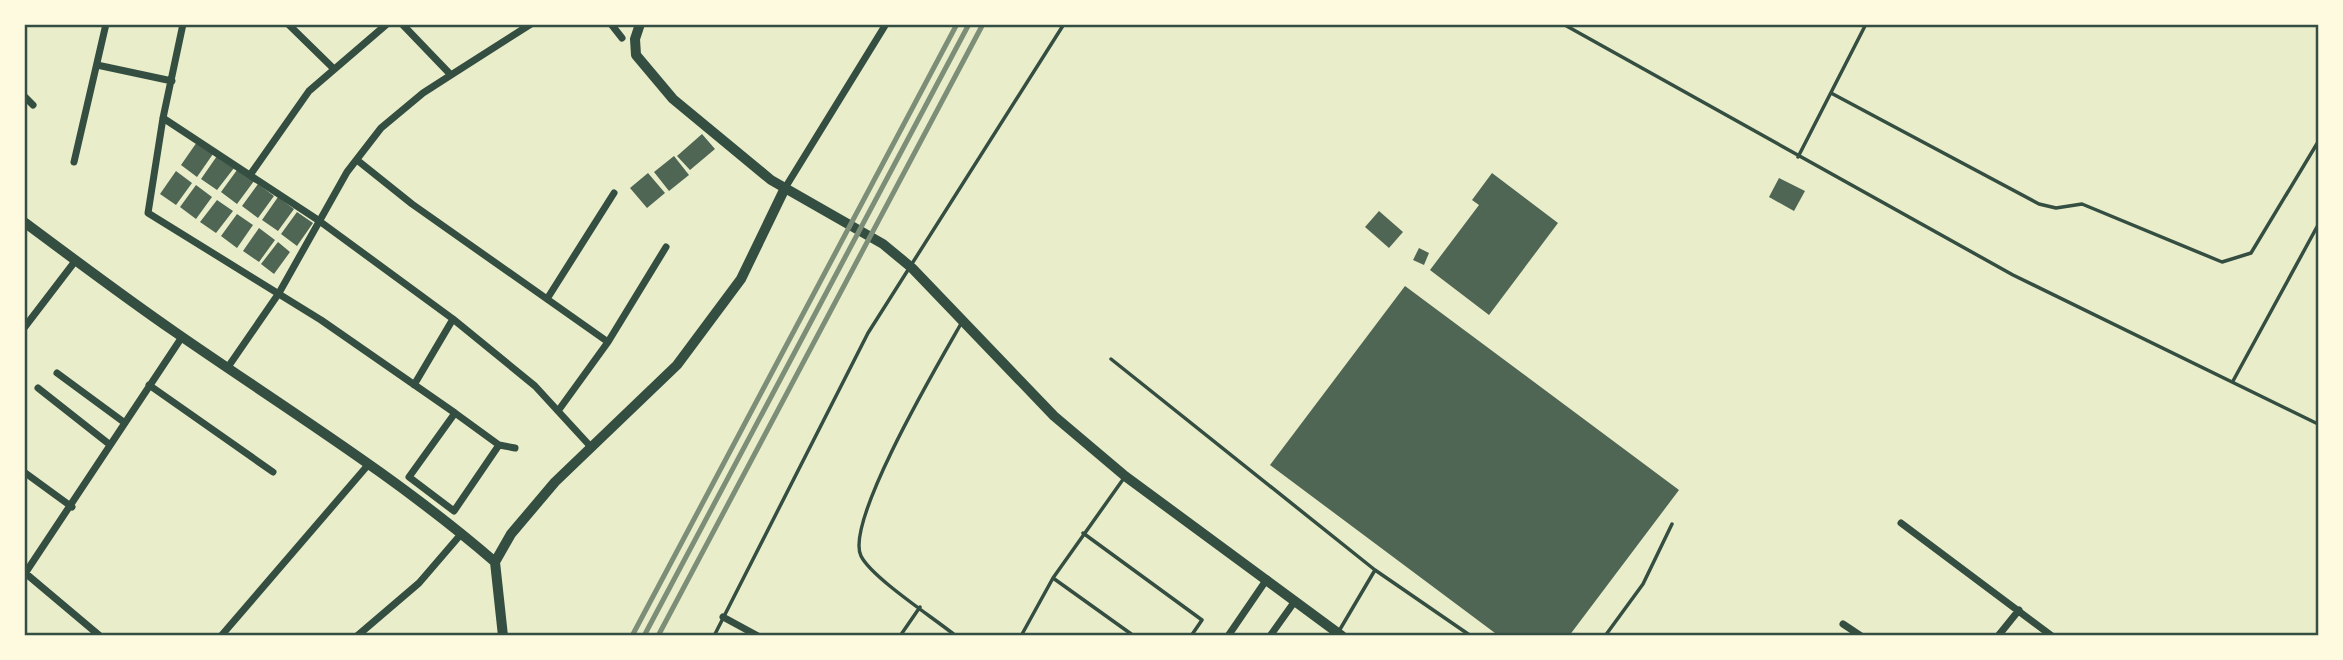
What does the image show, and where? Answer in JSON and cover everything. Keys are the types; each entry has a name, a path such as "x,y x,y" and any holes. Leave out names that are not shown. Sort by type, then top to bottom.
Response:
{"street":[{"path":"74,162 106,24"},
{"path":"183,24 163,118 148,213 279,293 499,446 514,448"},
{"path":"288,24 334,69"},
{"path":"250,175 309,91 387,24"},
{"path":"402,24 451,75"},
{"path":"228,368 279,293 318,220 381,128 423,93 531,24"},
{"path":"611,24 622,38"},
{"path":"640,24 635,39 636,55 673,99 771,180 871,235 912,268 1054,416 1125,476 1340,634"},
{"path":"503,635 495,562 520,524 555,482 618,425 685,354 741,279 785,188 886,24"},
{"path":"97,65 172,81"},
{"path":"24,96 33,105"},
{"path":"163,118 318,220 453,319 508,363 592,447"},
{"path":"357,160 412,204 608,342"},
{"path":"547,299 614,193"},
{"path":"24,222 182,337 368,465 461,533 495,562"},
{"path":"558,411 608,342 666,247"},
{"path":"24,328 76,260"},
{"path":"414,385 453,319"},
{"path":"100,635 25,573 72,507 109,444 182,337"},
{"path":"57,373 125,423"},
{"path":"149,385 273,472"},
{"path":"38,387 109,444"},
{"path":"455,413 409,477 454,511 499,446"},
{"path":"221,635 368,465"},
{"path":"24,472 72,507"},
{"path":"1901,523 2052,635"},
{"path":"357,635 419,583 461,533"},
{"path":"1228,635 1267,579"},
{"path":"1270,635 1295,601"},
{"path":"1998,635 2019,610"},
{"path":"723,617 758,635"},
{"path":"1843,624 1861,635"}],"lane":[{"path":"714,635 868,333 912,268 1064,24"},
{"path":"1798,157 1866,24"},
{"path":"1565,25 2013,275 2319,424"},
{"path":"1831,93 2039,204 2056,208 2082,204 2222,262 2251,253 2319,142"},
{"path":"2233,381 2319,225"},
{"path":"956,635 871,569 860,555 858,536 876,485 924,389 963,321"},
{"path":"1111,359 1375,570 1471,635"},
{"path":"1021,635 1053,578 1125,476"},
{"path":"1605,635 1643,584 1672,524"},
{"path":"1083,533 1202,620 1191,635"},
{"path":"1340,634 1375,570"},
{"path":"1053,578 1134,635"},
{"path":"900,635 920,607"}],"building":[{"path":"702,134 715,149 690,170 677,156"},
{"path":"197,142 213,154 197,177 181,165"},
{"path":"217,156 234,168 217,190 201,179"},
{"path":"674,156 689,175 669,191 654,172"},
{"path":"237,170 254,181 237,204 221,192"},
{"path":"176,171 192,183 176,205 160,194"},
{"path":"648,173 665,193 647,208 630,188"},
{"path":"1492,173 1558,223 1489,315 1430,270 1479,205 1472,200"},
{"path":"1779,178 1805,191 1794,211 1769,197"},
{"path":"258,184 274,196 258,218 242,206"},
{"path":"196,185 212,197 196,219 180,207"},
{"path":"278,197 294,209 278,231 262,220"},
{"path":"217,200 233,211 216,233 200,222"},
{"path":"1379,211 1403,232 1389,248 1365,227"},
{"path":"297,212 313,223 297,246 281,234"},
{"path":"237,214 253,225 237,248 221,236"},
{"path":"259,228 275,240 259,262 243,251"},
{"path":"278,242 290,252 274,274 261,264"},
{"path":"1419,248 1429,253 1424,265 1413,260"},
{"path":"1405,286 1679,490 1569,636 1499,636 1270,465"}],"railway":[{"path":"632,636 957,24"},
{"path":"644,636 969,24"},
{"path":"658,636 983,24"}]}
